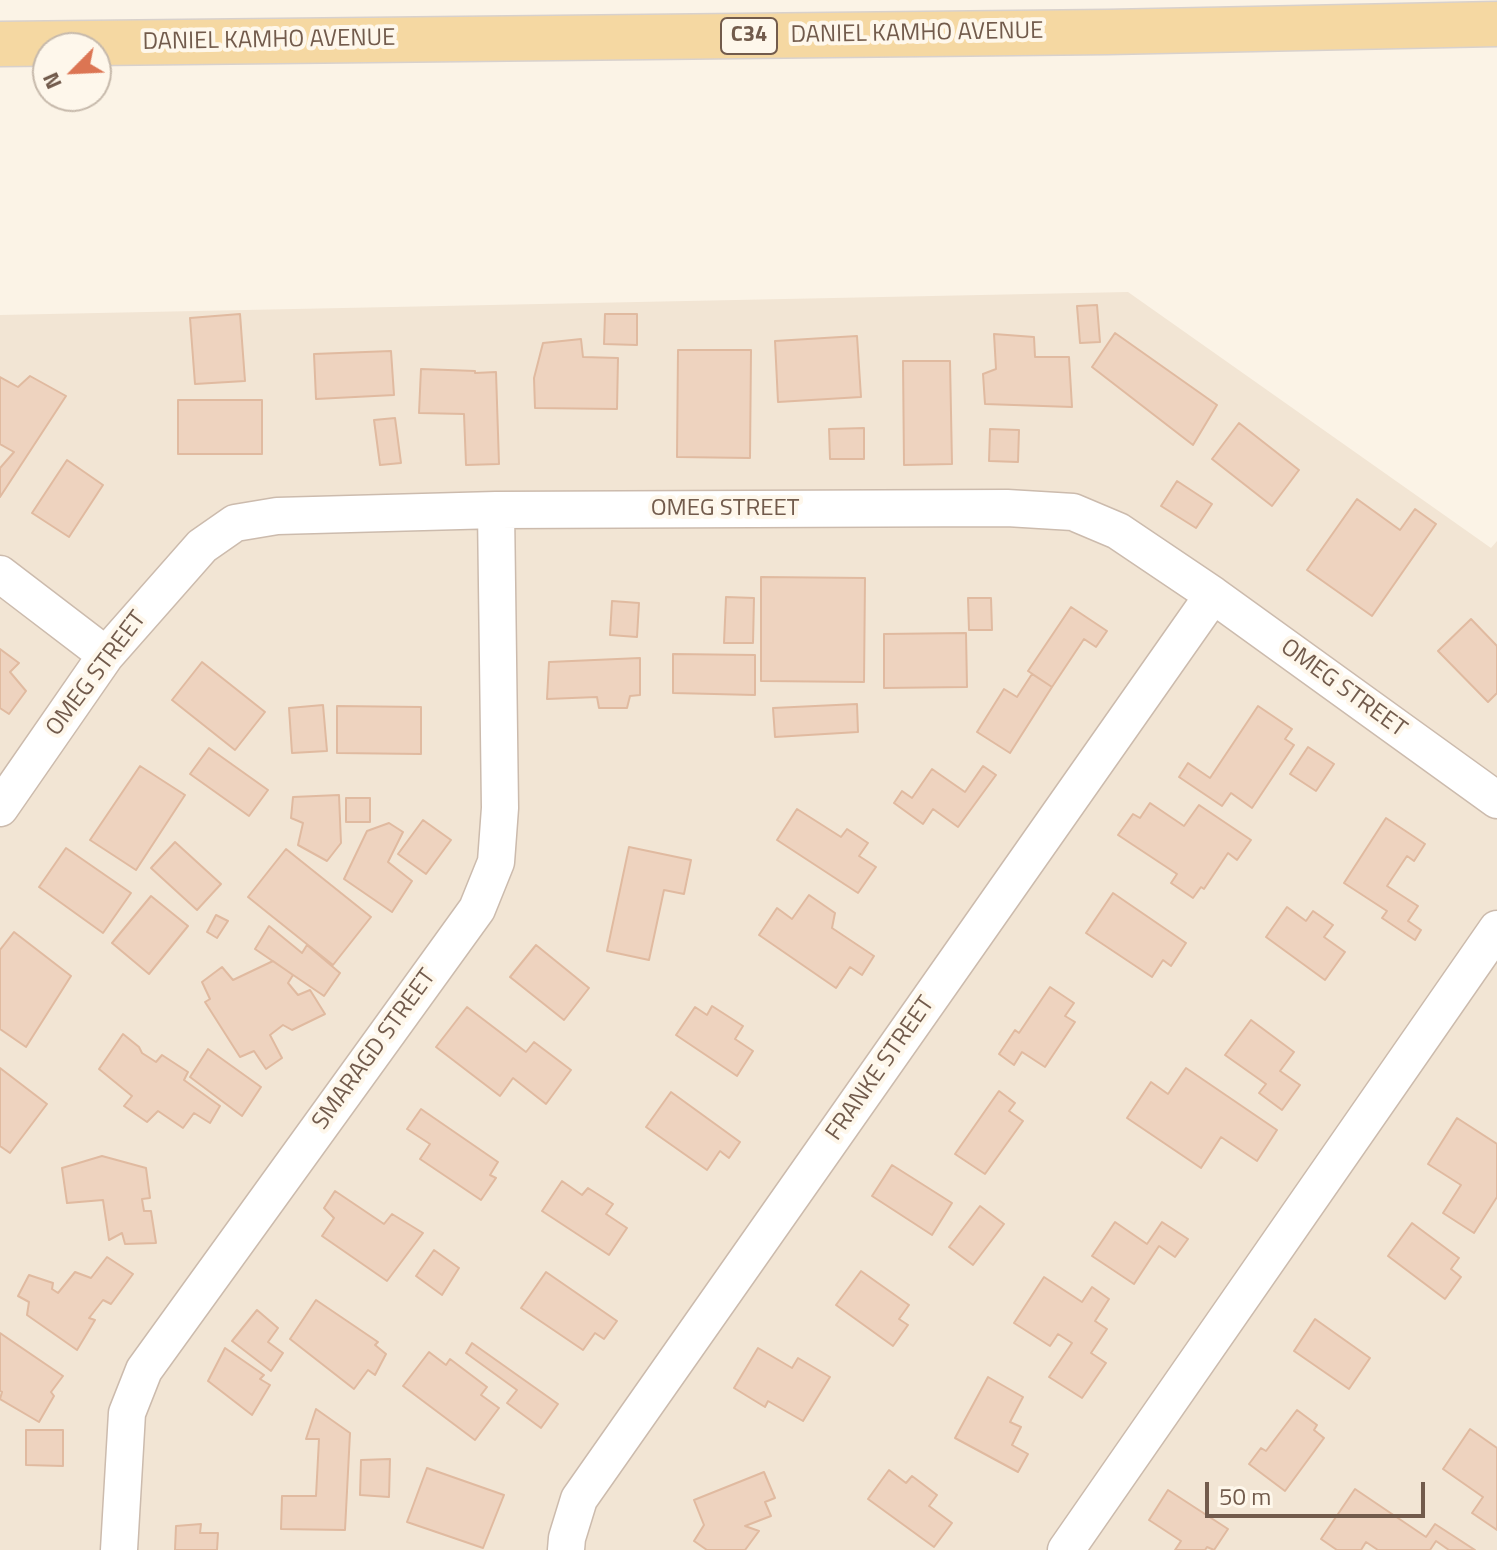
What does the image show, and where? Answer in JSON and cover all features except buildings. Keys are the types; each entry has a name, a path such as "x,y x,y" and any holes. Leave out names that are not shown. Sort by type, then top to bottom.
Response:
{"main road":[{"name":"DANIEL KAMHO AVENUE","path":"0,44 1108,32 1497,24"}],"street":[{"name":"OMEG STREET","path":"0,808 106,655 202,546 235,523 277,516 496,510 1007,508 1073,512 1118,531 1213,595 1497,800"},
{"name":"SMARAGD STREET","path":"119,1550 127,1413 144,1370 477,909 496,862 500,808 496,510"},
{"path":"0,574 106,655"},
{"name":"FRANKE STREET","path":"566,1550 579,1499 1213,595"},
{"path":"1066,1550 1497,929"}],"shaded area":[{"path":"1128,292 1491,548 1497,541 1497,1550 0,1550 0,315"}]}
